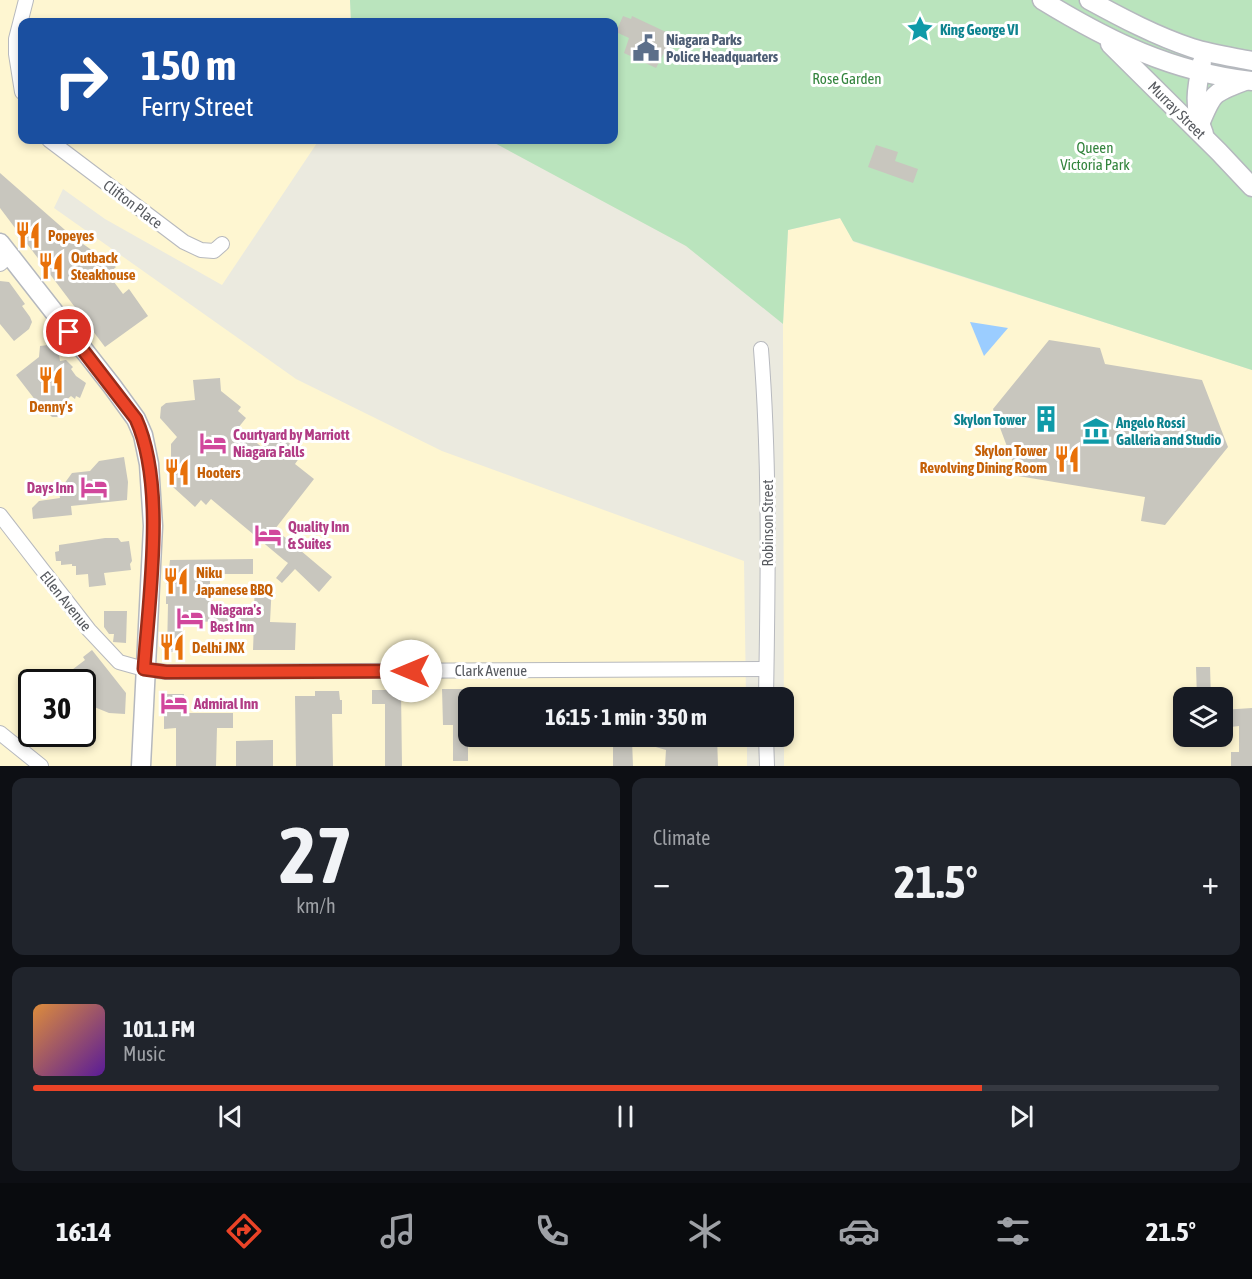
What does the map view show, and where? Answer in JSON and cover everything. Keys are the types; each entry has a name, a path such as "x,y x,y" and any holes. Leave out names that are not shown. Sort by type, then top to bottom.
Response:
{"main road":[{"path":"1042,0 1100,35 1152,58 1200,72 1248,81"},
{"path":"1089,0 1141,27 1204,51 1252,61"},
{"name":"Murray Street","path":"1100,35 1252,187"},
{"path":"1204,51 1196,106 1200,124 1208,142"},
{"path":"1200,124 1211,97 1217,92 1248,81"},
{"path":"3,254 136,419 143,435 149,464 153,526 144,669 141,766"}],"street":[{"path":"21,18 26,0"},
{"path":"18,31 16,54 18,67"},
{"name":"Clifton Place","path":"54,144 184,242 201,250 214,251 222,244"},
{"name":"Robinson Street","path":"761,349 768,498 766,687"},
{"name":"Ellen Avenue","path":"0,515 89,630 111,654 119,662 144,669"},
{"name":"Clark Avenue","path":"144,669 187,672 766,669"},
{"path":"0,733 41,766"},
{"path":"766,747 767,766"}],"shaded area":[{"path":"0,0 350,0 351,18 18,18 18,144 316,144 222,285 105,219 63,189 54,208 296,379 442,451 744,561 746,687 458,687 458,747 747,747 747,766 0,766"},
{"path":"841,218 854,242 1252,370 1252,766 784,766 784,747 794,747 794,687 784,687 783,324 788,230"}],"green space":[{"name":"Queen Victoria Park","path":"350,0 1252,0 1252,370 853,241 840,218 788,230 783,324 686,246 496,144 618,144 618,18 351,18"}],"water":[{"path":"970,322 1008,328 984,356"}],"building":[{"name":"Niagara Parks Police Headquarters","path":"623,16 631,19 632,16 666,32 665,35 672,38 656,68 624,53 629,38 618,33"},
{"path":"876,145 898,152 895,161 918,169 913,183 868,167"},
{"path":"0,173 73,237 116,267 108,274 123,294 129,289 148,316 105,347 0,208"},
{"path":"0,281 9,282 25,304 22,306 32,322 29,329 14,341 0,324"},
{"path":"1049,340 1100,348 1105,364 1202,380 1228,447 1165,525 1141,521 1145,497 1018,476 993,409"},
{"name":"Denny's","path":"56,344 60,361 66,360 73,367 71,369 76,376 86,383 80,398 76,396 75,399 71,396 57,408 65,417 52,417 46,414 16,375 39,357 40,346"},
{"path":"220,378 221,391 241,407 238,411 246,418 238,428 263,448 276,432 302,454 295,464 314,479 275,529 332,577 319,592 295,569 282,583 276,578 288,563 211,499 206,505 201,500 195,507 173,487 171,444 177,437 160,418 161,407 166,403 195,400 193,380"},
{"name":"Days Inn","path":"124,457 128,482 127,500 71,506 72,515 33,519 32,508 39,501 60,498 59,491 72,473 90,471 99,461"},
{"path":"118,538 121,542 129,541 132,561 131,570 104,573 106,585 89,587 88,574 76,575 76,566 61,565 61,561 56,561 55,552 59,551 59,545"},
{"path":"253,559 253,574 210,574 210,607 254,609 255,582 272,583 270,622 296,623 295,650 253,650 254,623 183,621 182,652 167,652 166,577 168,577 170,560"},
{"path":"104,611 127,611 126,643 113,642 114,634 109,634 104,627"},
{"path":"92,650 126,693 125,714 109,713 96,708 96,669 73,669 85,660 83,657"},
{"path":"1196,667 1210,667 1211,687 1197,687"},
{"path":"442,689 458,689 458,747 468,747 468,761 453,761 453,725 443,725"},
{"path":"372,690 401,690 402,766 385,766 385,704 372,704"},
{"path":"315,691 339,691 340,700 342,700 342,714 332,714 333,766 296,766 295,696 315,696"},
{"path":"164,694 184,694 184,713 233,713 233,728 217,728 216,766 176,766 176,728 164,729"},
{"path":"1252,708 1252,766 1231,766 1231,752 1239,752 1239,726 1233,727 1233,709"},
{"path":"273,740 273,766 236,766 236,741"},
{"path":"613,747 632,747 633,766 613,766"},
{"path":"656,747 717,747 718,766 665,766 666,750"}],"place":[{"name":"King George VI","path":"920,29"},
{"name":"Niagara Parks Police Headquarters","path":"646,48"},
{"name":"Popeyes","path":"28,235"},
{"name":"Outback Steakhouse","path":"51,266"},
{"name":"Denny's","path":"51,380"},
{"name":"Skylon Tower","path":"1046,419"},
{"name":"Angelo Rossi Galleria and Studio","path":"1096,431"},
{"name":"Courtyard by Marriott Niagara Falls","path":"213,443"},
{"name":"Skylon Tower Revolving Dining Room","path":"1067,459"},
{"name":"Hooters","path":"177,472"},
{"name":"Days Inn","path":"94,487"},
{"name":"Quality Inn & Suites","path":"268,535"},
{"name":"Niku Japanese BBQ","path":"176,581"},
{"name":"Niagara's Best Inn","path":"190,618"},
{"name":"Delhi JNX","path":"172,647"},
{"name":"Admiral Inn","path":"174,703"}],"route":[{"path":"69,332 136,419 143,435 149,464 153,526 144,669 166,672 411,671"}],"park label":[{"name":"Rose Garden","path":"847,78"}]}
